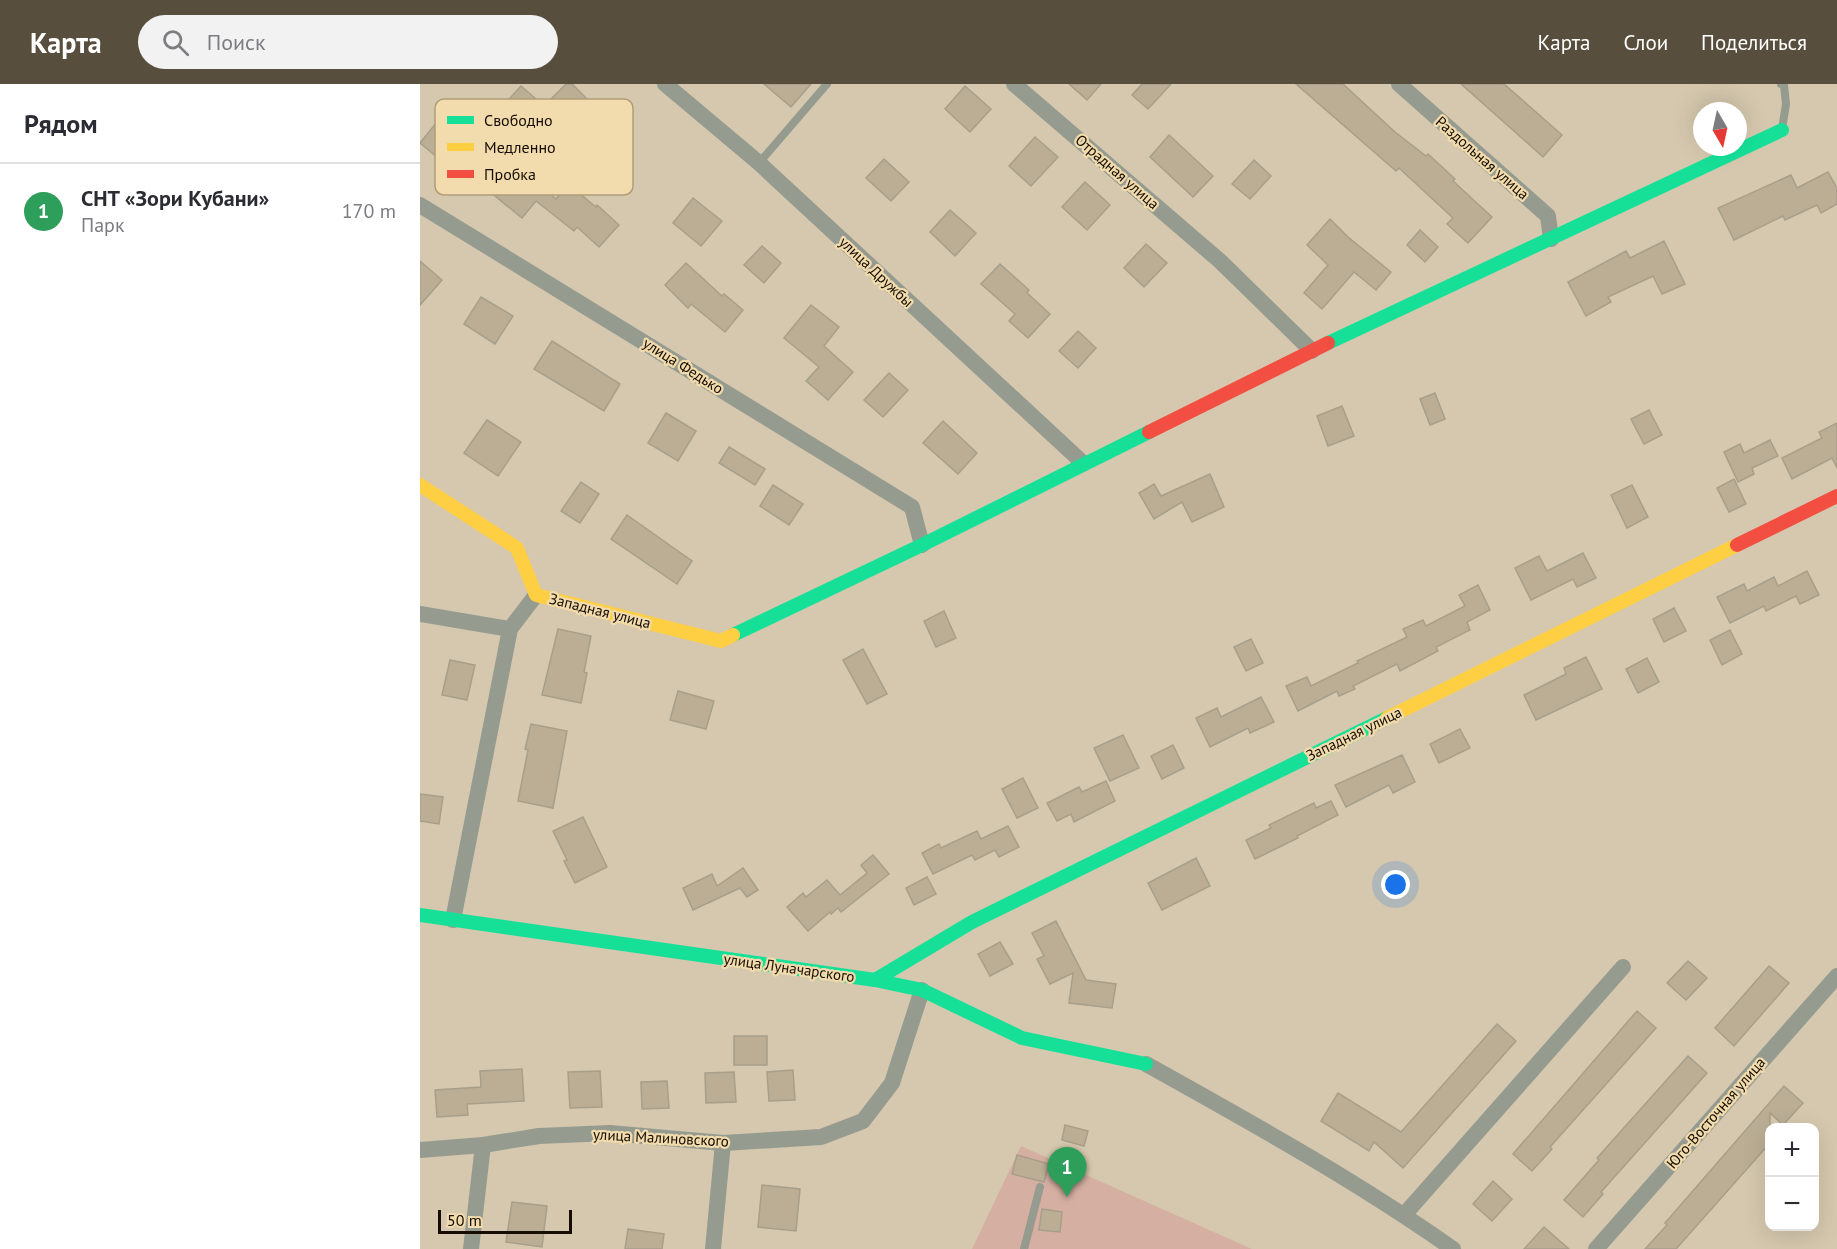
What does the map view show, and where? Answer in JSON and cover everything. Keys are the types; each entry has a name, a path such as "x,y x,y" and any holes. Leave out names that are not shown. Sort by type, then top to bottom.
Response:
{"street":[{"name":"улица Дружбы","path":"665,84 759,164 1083,463"},
{"name":"Отрадная улица","path":"1014,84 1220,261 1312,351"},
{"name":"Раздольная улица","path":"1399,84 1548,216 1551,239"},
{"path":"922,544 1312,351 1782,130"},
{"name":"улица Федько","path":"420,205 912,507 922,544"},
{"name":"Западная улица","path":"420,485 517,548 536,595 721,641 922,544"},
{"name":"Западная улица","path":"875,980 982,917 1837,496"},
{"path":"453,920 510,629 536,595"},
{"path":"420,614 510,629"},
{"name":"улица Луначарского","path":"420,915 875,980 922,990 1022,1038 1146,1064"},
{"path":"1404,1215 1623,968"},
{"name":"Юго-Восточная улица","path":"1596,1249 1837,976"},
{"name":"улица Малиновского","path":"420,1150 483,1145 539,1136 610,1133 723,1143 821,1137 863,1121 892,1083 922,990"},
{"path":"1146,1064 1251,1123 1404,1215 1453,1249"},
{"path":"713,1249 723,1143"},
{"path":"471,1249 483,1145"}],"lane":[{"path":"759,164 827,84"},
{"path":"1782,130 1786,104 1783,84"},
{"path":"1024,1249 1040,1187"}],"shaded area":[{"path":"1021,1146 1252,1249 972,1249"}],"building":[{"path":"566,84 572,84 587,99 551,99"},
{"path":"764,84 811,84 791,107"},
{"path":"1069,84 1101,84 1087,100"},
{"path":"1142,84 1171,84 1148,109 1132,95"},
{"path":"1296,84 1343,84 1395,132 1426,156 1428,154 1492,217 1468,243 1447,224 1453,218 1399,168 1396,171"},
{"path":"1461,84 1504,84 1562,135 1543,157"},
{"path":"521,86 536,99 509,99"},
{"path":"965,86 991,109 970,132 945,109"},
{"path":"435,124 435,156 420,143"},
{"path":"1169,135 1213,176 1193,197 1150,157"},
{"path":"1035,137 1058,157 1031,186 1009,166"},
{"path":"884,159 909,182 891,201 866,178"},
{"path":"1254,160 1271,176 1250,199 1232,184"},
{"path":"1828,172 1837,188 1837,204 1821,213 1817,205 1785,220 1783,216 1734,240 1718,208 1791,175 1797,188"},
{"path":"1085,182 1110,205 1087,230 1062,207"},
{"path":"494,195 551,195 556,199 559,195 581,195 596,207 597,205 619,225 599,247 577,227 574,231 536,201 522,218"},
{"path":"693,198 722,221 701,246 673,223"},
{"path":"950,210 976,233 955,256 930,232"},
{"path":"1330,219 1391,272 1376,290 1354,272 1322,309 1304,293 1328,265 1307,245"},
{"path":"1420,230 1438,247 1425,262 1407,245"},
{"path":"1664,241 1685,284 1662,294 1653,276 1608,297 1611,302 1586,316 1568,282 1626,251 1630,258"},
{"path":"1146,244 1167,263 1144,287 1124,268"},
{"path":"762,246 781,263 764,283 744,265"},
{"path":"420,261 442,280 420,305"},
{"path":"686,263 722,296 724,294 743,310 725,332 691,304 688,308 665,285"},
{"path":"1000,264 1029,290 1027,293 1050,314 1028,338 1009,321 1015,314 981,284"},
{"path":"481,297 513,316 495,344 464,324"},
{"path":"811,305 839,327 824,346 853,372 828,400 806,381 819,367 784,338"},
{"path":"1078,331 1096,348 1078,368 1059,351"},
{"path":"552,341 620,384 604,411 534,369"},
{"path":"889,373 908,390 883,417 864,400"},
{"path":"1435,393 1445,419 1430,425 1420,399"},
{"path":"1342,406 1354,436 1328,446 1317,416"},
{"path":"1649,410 1662,435 1644,444 1631,419"},
{"path":"666,413 696,431 678,461 648,443"},
{"path":"487,420 521,442 498,476 464,453"},
{"path":"943,421 977,453 958,474 923,443"},
{"path":"1837,423 1837,468 1832,458 1792,479 1782,458 1822,438 1819,432"},
{"path":"1770,440 1778,456 1752,468 1754,474 1738,482 1724,452 1740,444 1744,453"},
{"path":"729,447 765,469 755,485 719,463"},
{"path":"1210,474 1224,507 1192,522 1182,502 1154,519 1139,493 1154,484 1161,496"},
{"path":"1734,479 1746,504 1729,512 1717,488"},
{"path":"581,482 599,494 580,523 561,511"},
{"path":"773,485 803,504 789,525 760,506"},
{"path":"1632,485 1648,517 1627,528 1611,495"},
{"path":"627,515 692,561 677,584 611,539"},
{"path":"1583,553 1596,578 1577,587 1573,579 1531,600 1515,568 1539,556 1547,571"},
{"path":"1807,571 1819,595 1800,604 1796,596 1766,611 1764,606 1730,623 1717,597 1744,584 1747,591 1774,577 1778,586"},
{"path":"1478,585 1490,610 1467,622 1470,630 1436,647 1438,651 1400,671 1397,664 1353,686 1355,689 1339,696 1337,691 1298,711 1286,686 1307,677 1311,686 1358,663 1357,661 1407,637 1403,629 1423,620 1426,626 1465,606 1459,595"},
{"path":"1674,608 1686,631 1664,642 1653,619"},
{"path":"944,611 956,638 936,647 924,621"},
{"path":"558,629 591,636 581,703 542,695"},
{"path":"1730,630 1742,654 1722,665 1710,640"},
{"path":"1251,639 1263,663 1246,671 1234,647"},
{"path":"863,649 887,694 867,704 843,660"},
{"path":"1586,657 1602,689 1536,720 1524,695 1566,674 1564,668"},
{"path":"1647,658 1659,682 1638,693 1626,669"},
{"path":"450,660 475,665 467,700 442,695"},
{"path":"678,691 714,701 706,729 670,720"},
{"path":"1261,697 1274,722 1250,733 1248,728 1210,747 1196,718 1217,708 1221,717"},
{"path":"531,724 567,731 553,808 518,801"},
{"path":"1460,729 1470,748 1439,763 1430,744"},
{"path":"1123,735 1139,768 1110,781 1094,748"},
{"path":"1173,745 1184,768 1162,779 1151,756"},
{"path":"1402,755 1415,782 1393,793 1389,785 1346,807 1335,785"},
{"path":"1023,778 1038,808 1017,818 1002,789"},
{"path":"1106,781 1115,801 1074,822 1071,814 1057,821 1047,803 1079,787 1082,792"},
{"path":"420,794 443,797 439,824 420,821"},
{"path":"1331,801 1338,815 1255,859 1246,840 1271,828 1269,825 1314,803 1316,808"},
{"path":"583,817 607,867 575,883 553,831"},
{"path":"1008,826 1019,847 999,857 995,850 975,860 972,855 933,874 922,853 939,844 941,848 977,831 981,839"},
{"path":"873,855 889,874 841,912 838,908 831,914 830,912 808,931 787,907 803,893 806,897 827,880 840,895 867,873 861,865"},
{"path":"1196,858 1210,886 1162,910 1148,883"},
{"path":"743,868 758,890 747,897 740,888 693,910 683,888 712,874 717,886"},
{"path":"927,877 936,894 914,905 906,888"},
{"path":"1056,921 1086,980 1116,984 1112,1008 1069,1003 1073,973 1050,984 1037,959 1044,956 1032,933"},
{"path":"1000,942 1013,964 990,976 978,954"},
{"path":"1688,961 1707,978 1686,1000 1667,983"},
{"path":"1769,966 1789,983 1734,1046 1715,1028"},
{"path":"1637,1011 1656,1028 1550,1147 1552,1149 1532,1171 1513,1154"},
{"path":"1497,1024 1516,1041 1403,1168 1374,1142 1369,1151 1321,1121 1338,1093 1401,1132"},
{"path":"734,1036 767,1036 767,1065 734,1065"},
{"path":"1688,1056 1707,1073 1601,1192 1603,1194 1583,1217 1564,1200 1599,1160 1597,1158"},
{"path":"522,1069 524,1101 467,1104 468,1115 437,1117 435,1090 481,1087 480,1071"},
{"path":"793,1070 795,1100 769,1101 767,1072"},
{"path":"600,1071 602,1107 570,1108 568,1072"},
{"path":"734,1072 736,1102 706,1103 705,1073"},
{"path":"667,1081 669,1108 642,1109 641,1082"},
{"path":"1784,1086 1803,1103 1785,1123 1781,1123 1770,1113 1770,1123 1765,1123 1765,1149 1676,1249 1645,1249 1667,1225 1665,1223"},
{"path":"1065,1125 1088,1131 1084,1146 1062,1140"},
{"path":"1017,1155 1049,1164 1044,1182 1012,1174"},
{"path":"1493,1181 1512,1199 1492,1221 1473,1204"},
{"path":"762,1185 800,1189 796,1231 758,1227"},
{"path":"512,1202 547,1206 542,1247 506,1242"},
{"path":"1042,1209 1062,1212 1060,1232 1039,1230"},
{"path":"1544,1227 1569,1249 1524,1249"},
{"path":"628,1229 664,1234 662,1249 625,1249"}],"traffic: fast":[{"path":"1328,343 1782,130"},
{"path":"733,635 922,545 1149,432"},
{"path":"875,980 972,922 1387,718"},
{"path":"420,915 875,980 922,990 1022,1038 1146,1064"}],"traffic: slow":[{"path":"420,485 517,548 536,595 721,641 733,635"},
{"path":"1387,718 1737,545"}],"traffic: jam":[{"path":"1149,432 1328,343"},
{"path":"1737,545 1837,496"}],"place":[{"name":"СНТ «Зори Кубани»","path":"1067,1197"}]}
